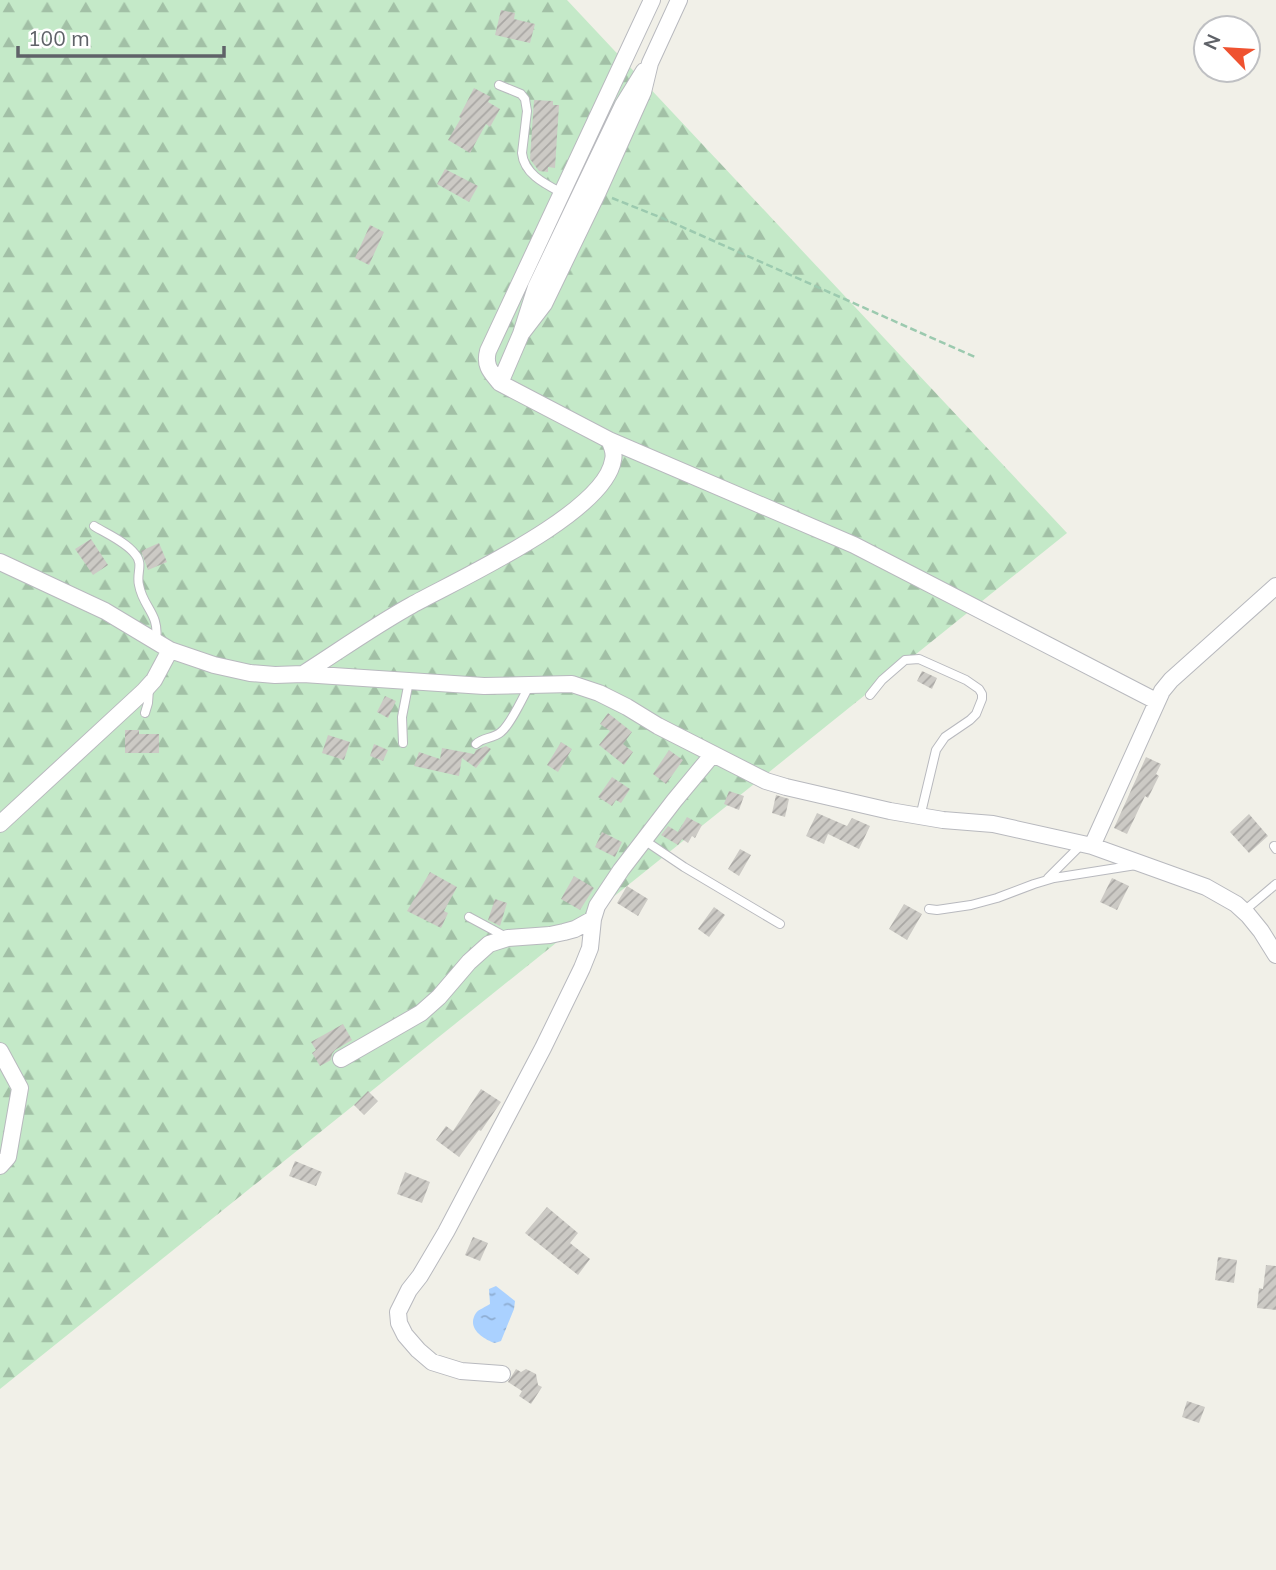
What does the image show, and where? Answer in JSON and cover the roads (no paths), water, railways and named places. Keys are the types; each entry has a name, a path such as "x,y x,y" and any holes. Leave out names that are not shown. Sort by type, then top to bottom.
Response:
{"street":[{"path":"652,0 488,351 488,368 500,383 609,440 854,545 1156,701"},
{"path":"521,334 552,290 643,92 650,63 679,0"},
{"path":"500,383 521,334 536,287 623,105 650,63"},
{"path":"303,674 379,625 529,542 566,517 592,495 607,476 614,458 609,440"},
{"path":"0,562 105,611 170,650 214,666 275,675 303,674 484,686 572,684 599,693 766,781 920,817 993,824 1087,845 1206,887 1244,911 1276,955"},
{"path":"1087,845 1156,701 1171,680 1276,586"},
{"path":"0,824 131,704 154,680 170,650"},
{"path":"502,1374 461,1371 432,1362 405,1335 399,1323 398,1312 408,1290 420,1276 446,1232 543,1048 590,948 597,906 644,840 713,754"},
{"path":"341,1059 421,1013 489,944 508,938 550,935 575,929 593,919"},
{"path":"0,1051 20,1088 8,1157 0,1166"}],"lane":[{"path":"499,85 521,94 525,99 527,111 522,153 526,167 540,181 562,193"},
{"path":"94,526 137,556 140,568 139,589 157,625 156,641"},
{"path":"870,695 888,674 905,660 919,659 966,680 982,694 976,714 945,737 936,750 920,817"},
{"path":"403,743 402,717 409,681"},
{"path":"475,744 502,732 530,684"},
{"path":"145,713 148,686"},
{"path":"644,840 780,924"},
{"path":"1046,880 1087,845"},
{"path":"929,909 971,905 1046,880 1142,864"},
{"path":"1244,911 1276,884"},
{"path":"469,917 508,938"}],"water":[{"path":"496,1286 515,1301 501,1341 495,1343 477,1332 473,1318 479,1310 490,1304 489,1289"}]}
